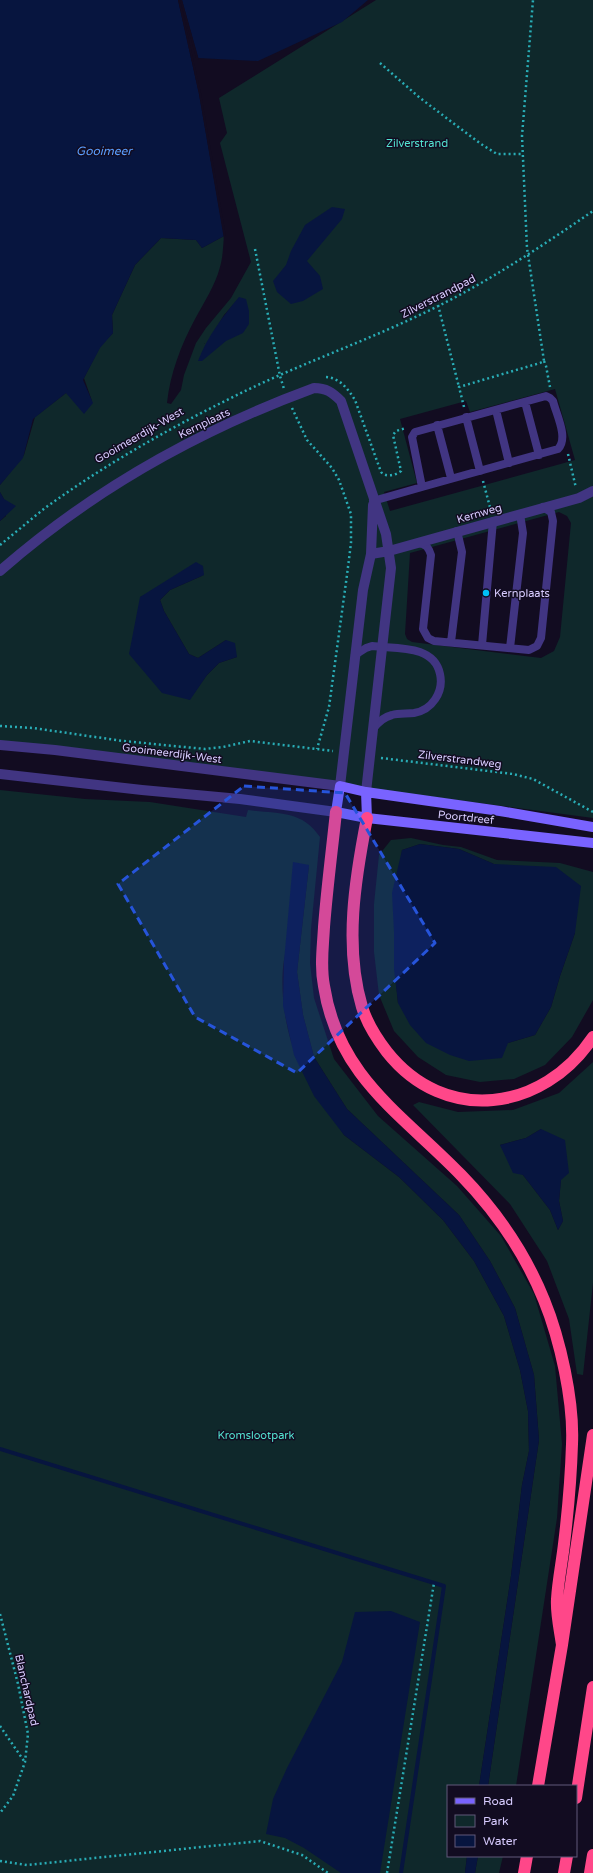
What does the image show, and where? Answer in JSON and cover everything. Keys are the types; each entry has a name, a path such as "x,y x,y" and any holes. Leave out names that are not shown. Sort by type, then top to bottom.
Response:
{"highway":[{"path":"336,812 328,879 322,970 326,998 333,1026 345,1051 369,1086 406,1124 460,1174 491,1208 513,1240 530,1270 544,1300 560,1345 569,1399 572,1441 565,1542 556,1601 562,1644"},
{"path":"367,818 357,882 353,923 354,964 357,988 371,1028 382,1045 407,1073 424,1085 443,1094 463,1099 482,1101 503,1099 536,1089 556,1077 571,1064 593,1037"},
{"path":"538,1785 562,1644 593,1435"},
{"path":"577,1791 593,1687"},
{"path":"590,1873 593,1855"},
{"path":"524,1873 527,1857"},
{"path":"564,1873 567,1857"}],"main road":[{"name":"Poortdreef","path":"340,786 366,792 500,811 593,827"},
{"name":"Kernplaats","path":"336,812 340,786"},
{"name":"Kernplaats","path":"366,792 367,818"},
{"name":"Poortdreef","path":"336,812 367,818 593,843"}],"street":[{"name":"Kernplaats","path":"0,571 73,514 120,482 167,454 286,393 318,388 334,394 340,401 373,501 386,534 391,568 366,792"},
{"name":"Kernweg","path":"371,554 389,552 457,531 579,498 593,491"},
{"name":"Kernplaats","path":"340,786 355,655 364,590 371,554 373,501"},
{"name":"Gooimeerdijk-West","path":"0,746 55,750 340,786"},
{"path":"0,774 149,791 240,799 336,812"}],"lane":[{"path":"373,501 422,487 451,478 480,470 555,451 562,444 562,438 552,399 546,396 416,432 412,437 422,487"},
{"path":"525,402 539,455"},
{"path":"496,410 509,463"},
{"path":"466,417 480,470"},
{"path":"437,425 451,478"},
{"path":"419,543 428,548 431,555 424,632 431,640 529,650 537,646 542,638 553,521 551,512 543,507"},
{"path":"510,648 523,533 520,514"},
{"path":"482,645 493,521"},
{"path":"451,642 462,552 457,531"},
{"path":"355,655 372,646 418,651 437,665 441,682 437,697 430,706 414,713 392,715 385,718 373,730"}],"path":[{"path":"533,0 522,136 528,255 544,360 550,384"},
{"path":"380,63 420,98 481,144 497,154 523,154"},
{"name":"Zilverstrandpad","path":"280,376 370,337 438,305 490,278 528,255 593,211"},
{"path":"255,249 279,364 280,376 286,393 307,440 332,468 339,480 351,514 351,543 329,707 317,749"},
{"path":"438,305 466,417"},
{"path":"459,387 540,363 544,360"},
{"name":"Gooimeerdijk-West","path":"0,546 45,509 116,461 200,414 280,376"},
{"path":"324,376 340,381 349,390 355,400 381,472 384,475 388,476 399,473 402,469 393,436 395,431 407,428 416,432"},
{"path":"286,393 290,386"},
{"path":"562,444 566,448 579,498"},
{"path":"480,470 493,521"},
{"path":"0,726 33,728 123,741 205,748 223,747 250,741 343,753"},
{"name":"Zilverstrandweg","path":"369,757 513,774 533,779 593,812"},
{"path":"387,1873 434,1583"},
{"name":"Blanchardpad","path":"0,1614 18,1684 28,1734 25,1762 13,1796 0,1813"},
{"path":"0,1726 25,1762"},
{"path":"0,1861 27,1864 260,1841 302,1855 328,1873"}],"highlighted area":[{"path":"244,786 345,793 435,943 297,1073 195,1017 118,884"}],"green space":[{"name":"Zilverstrand","path":"376,0 593,0 593,818 22,743 0,742 0,521 6,516 4,499 0,492 0,485 24,455 35,417 66,393 92,401 84,378 101,345 113,333 112,315 135,265 161,238 196,240 202,248 224,236 222,259 218,274 181,349 173,371 167,403 171,404 181,390 184,375 196,343 206,328 231,298 251,262 220,143 227,133 219,98","holes":["239,298 244,299 212,335 224,315","555,389 575,460 390,511 384,492 417,483 400,419 466,401 470,412","559,512 567,516 571,523 560,637 554,651 541,658 412,642 407,639 405,634 410,553","204,575 170,590 160,600 164,611 189,654 198,658 226,640 237,657 219,663 207,675 189,700 140,597"]},
{"name":"Kromslootpark","path":"0,790 85,799 150,802 246,817 248,810 288,815 305,822 313,828 320,837 311,929 310,963 314,998 334,1059 378,1116 457,1186 501,1236 534,1294 555,1366 562,1444 557,1518 516,1785 488,1785 539,1440 534,1375 515,1308 490,1261 459,1215 347,1109 314,1057 303,1015 297,972 309,865 289,936 284,960 282,986 287,1027 295,1053 300,1065 344,1135 399,1177 443,1220 474,1261 504,1316 520,1370 528,1411 529,1451 522,1485 511,1576 479,1785 447,1785 447,1857 467,1857 465,1873 0,1873"},
{"path":"411,838 443,845 461,847 497,860 560,863 593,872 593,1000 572,1037 545,1065 514,1079 480,1082 446,1075 418,1057 394,1031 379,995 374,952 374,904 379,855 391,840","holes":["420,844 459,849 494,864 575,933 551,1007 535,1035 508,1043 398,1003 395,945 402,850"]},
{"path":"593,1062 593,1283 583,1375 577,1374 569,1319 547,1261 510,1204 413,1105 419,1102 458,1112 513,1110 559,1093","holes":["541,1129 561,1179 559,1201 563,1221 558,1230 550,1210 500,1145 526,1138"]},
{"path":"478,1857 503,1857 499,1873 475,1873"}],"water":[{"name":"Gooimeer","path":"0,0 178,0 199,94 224,236 202,248 196,240 161,238 135,265 112,315 113,333 100,348 83,380 93,403 84,414 66,393 33,419 23,458 0,485"},
{"path":"182,0 368,0 342,22 258,61 198,58"},
{"path":"332,207 345,209 342,219 307,261 320,276 323,289 303,301 291,304 277,292 273,281 286,265 291,251 305,225"},
{"path":"239,297 246,299 249,311 249,324 243,333 226,341 202,361 198,361 216,327"},
{"path":"0,492 4,499 16,506 0,521"},
{"path":"196,562 203,566 204,575 170,590 160,600 164,611 189,654 198,658 226,640 235,643 237,657 219,663 207,675 190,700 162,693 129,654 140,597"},
{"path":"420,844 459,849 494,864 556,867 581,886 575,933 551,1007 535,1035 508,1043 502,1058 469,1061 450,1055 426,1043 410,1025 398,1003 394,969 392,893 402,850"},
{"path":"293,862 309,865 297,972 303,1015 314,1057 347,1109 459,1215 490,1261 515,1308 534,1375 539,1440 488,1785 479,1785 511,1576 522,1485 529,1451 528,1411 520,1370 504,1316 474,1261 443,1220 399,1177 344,1135 314,1096 294,1055 283,1006 284,961"},
{"path":"541,1129 565,1140 569,1173 561,1180 559,1201 563,1221 558,1230 550,1210 523,1175 513,1173 500,1145 526,1138"},
{"path":"391,1611 420,1622 380,1873 341,1873 304,1848 285,1838 266,1834 273,1799 287,1768 342,1662 355,1612"},
{"path":"467,1857 478,1857 475,1873 465,1873"}],"pier":[{"path":"178,0 180,0 201,93 226,236 224,239 199,94"},
{"path":"180,0 182,0 199,60 196,58"}],"waterway":[{"path":"0,1449 444,1586 401,1873"}],"place":[{"name":"Kernplaats","path":"486,593"}]}
